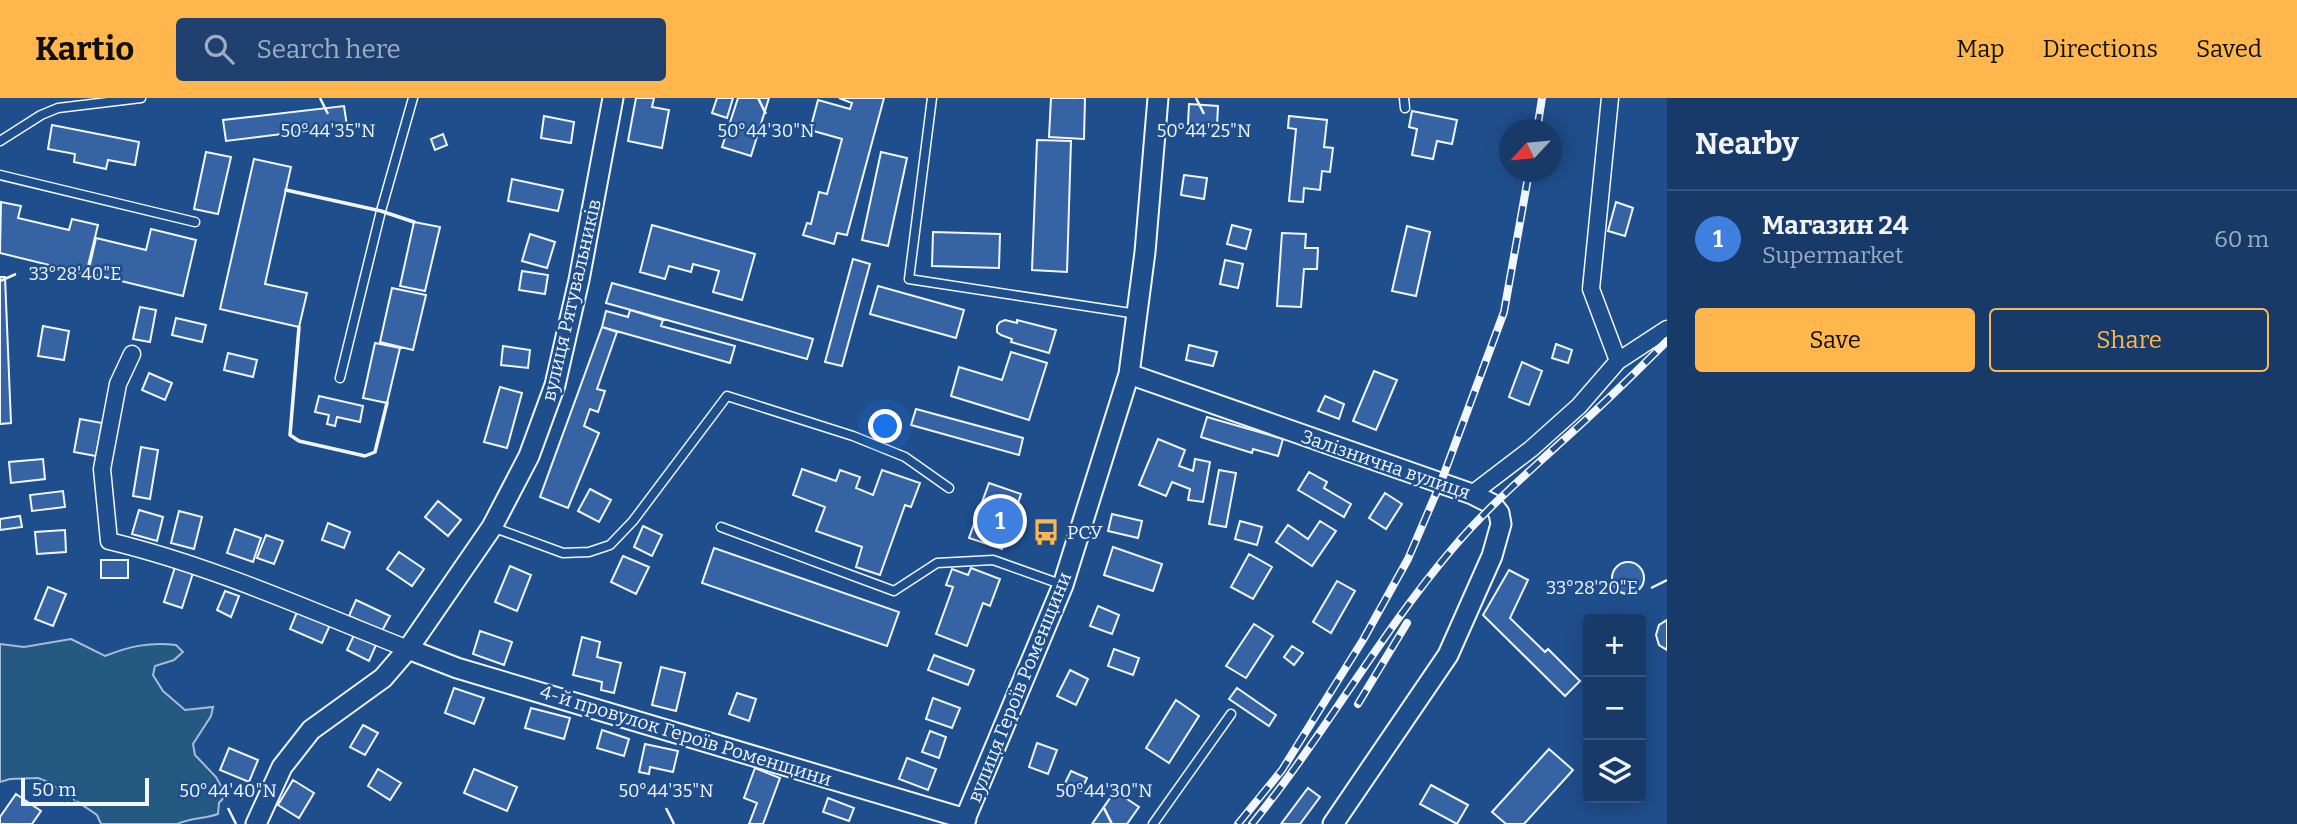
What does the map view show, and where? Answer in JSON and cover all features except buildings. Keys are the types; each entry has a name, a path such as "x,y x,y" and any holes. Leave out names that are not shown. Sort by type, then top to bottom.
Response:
{"street":[{"name":"вулиця Рятувальників","path":"256,824 282,767 312,730 383,678 408,649 492,527 529,456 555,385 579,279 613,98"},
{"name":"вулиця Героїв Роменщини","path":"964,821 1063,585 1129,374 1145,252 1158,98"},
{"path":"1610,98 1591,289 1619,361"},
{"path":"1472,494 1531,449 1579,406 1619,361 1667,329"},
{"path":"132,354 118,384 102,469 109,541 163,554 229,576 408,649"},
{"name":"Залізнична вулиця","path":"1129,374 1472,494 1492,504 1499,513 1501,524 1492,556 1448,655 1333,824"},
{"name":"4-й провулок Героїв Роменщини","path":"408,649 457,668 964,821"}],"lane":[{"path":"0,141 41,115 58,108 141,98"},
{"path":"340,378 381,211 413,98"},
{"path":"932,98 909,279 1137,314"},
{"path":"1404,98 1405,108"},
{"path":"0,175 195,222"},
{"path":"492,527 563,553 589,552 610,545 633,521 727,396 853,436 905,457 949,488"},
{"path":"721,527 894,591 937,563 993,560 1063,585"},
{"path":"1153,824 1231,715"}],"shaded area":[{"path":"71,639 105,656 132,647 157,644 176,645 183,652 174,660 155,666 153,675 163,691 185,710 213,707 211,716 193,744 195,755 216,777 226,795 219,803 218,814 177,824 101,824 97,815 48,782 38,778 0,782 0,644 24,647"}],"railway":[{"path":"1539,119 1542,98"},
{"path":"1238,824 1282,770 1363,640 1408,559 1441,482 1504,312 1527,182"},
{"path":"1252,824 1303,756 1400,615 1453,548 1504,494 1667,341"},
{"path":"1358,704 1407,623"}],"wall":[{"path":"286,190 381,211 414,222"},
{"path":"299,327 290,435 299,441 365,456 375,452 387,403"}],"place":[{"name":"Магазин 24","path":"1000,521"},
{"name":"РСУ","path":"1046,532"}]}
